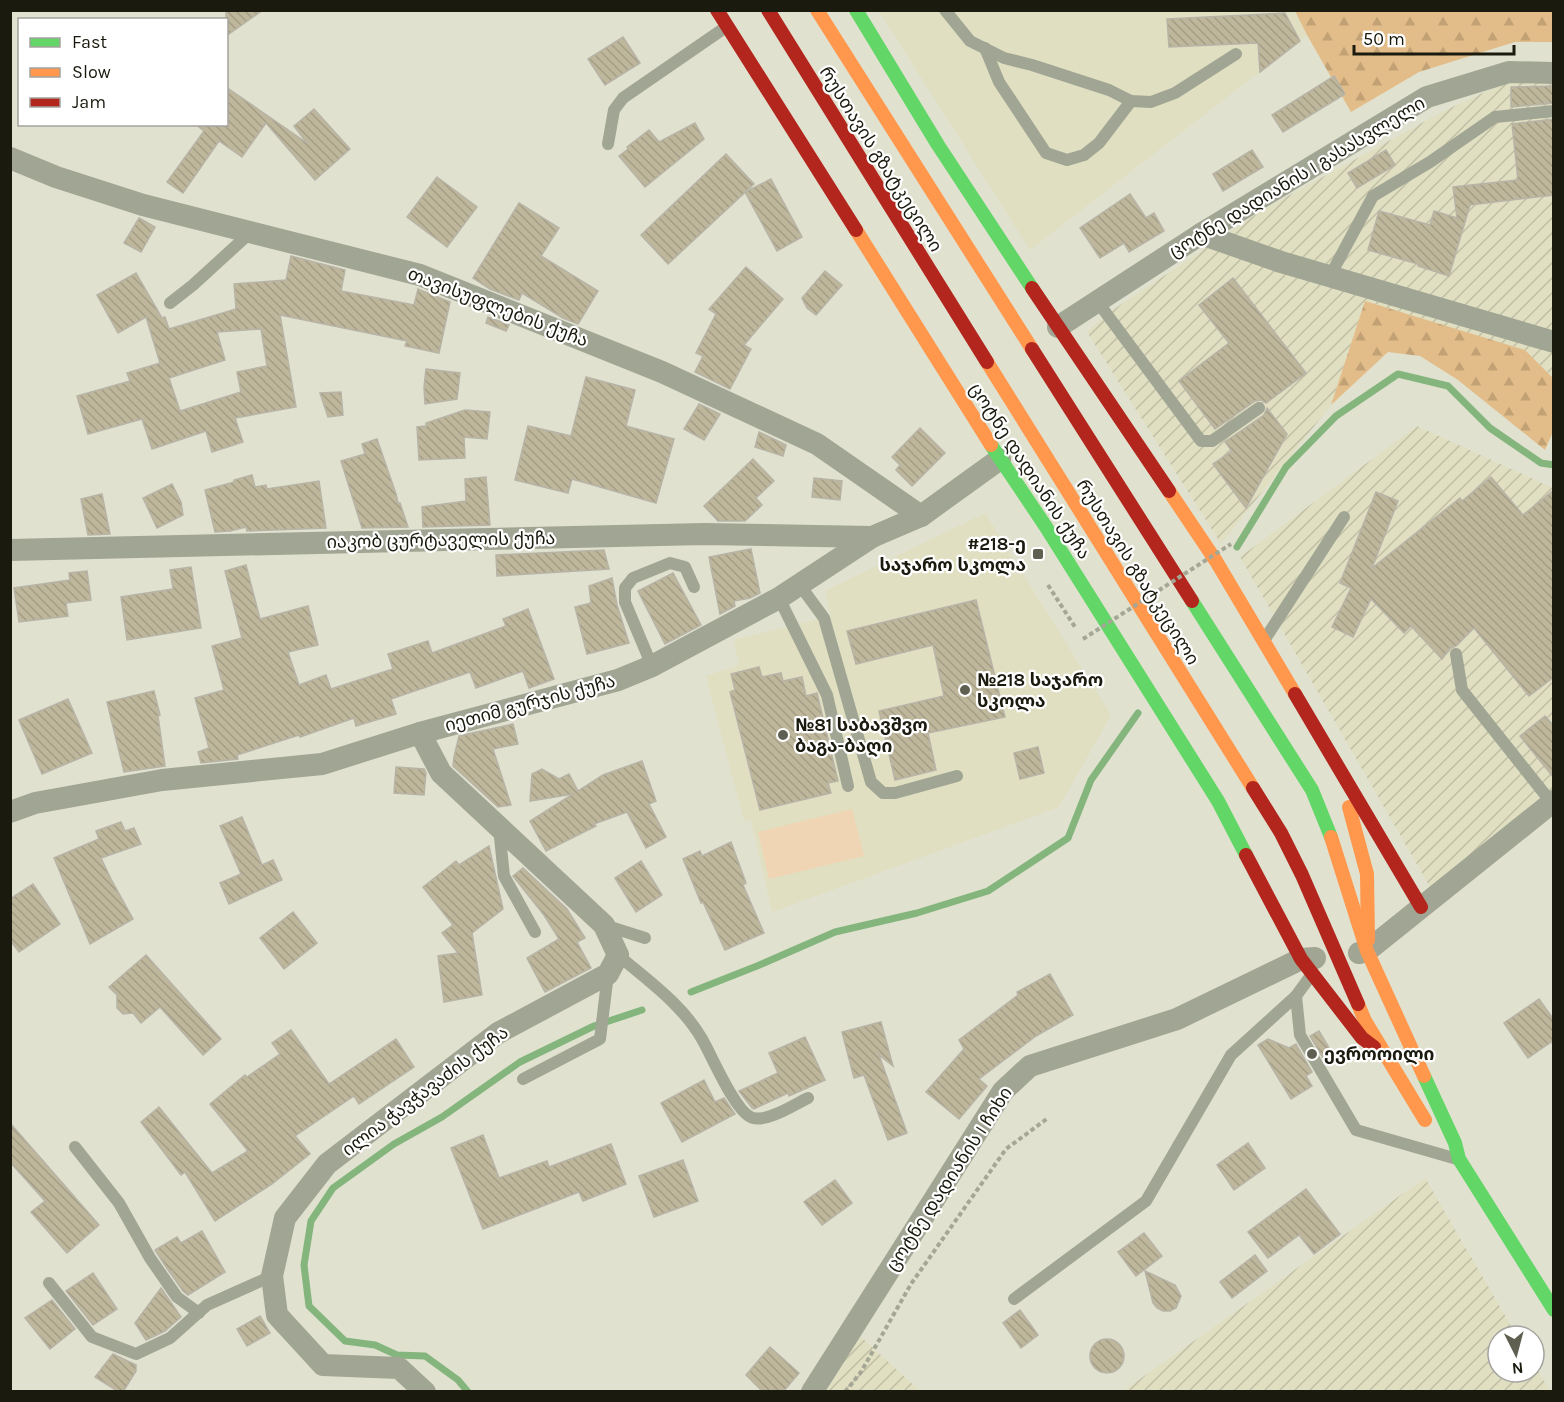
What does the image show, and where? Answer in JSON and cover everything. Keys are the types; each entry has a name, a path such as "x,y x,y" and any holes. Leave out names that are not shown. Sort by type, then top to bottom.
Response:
{"main road":[{"name":"ცოტნე დადიანის ქუჩა","path":"717,10 1218,801 1307,966 1362,1038 1383,1052"},
{"name":"რუსთავის გზატკეცილი","path":"768,10 1281,833 1302,875 1365,1021 1442,1148 1459,1160"},
{"name":"რუსთავის გზატკეცილი","path":"817,10 1312,790 1338,855 1364,969 1455,1143 1459,1160 1554,1310"},
{"path":"856,10 938,145 1216,561 1421,907"},
{"path":"1337,766 1367,874 1370,915 1364,969 1365,1021"}],"street":[{"name":"ცოტნე დადიანის I გასასვლელი","path":"1058,327 1201,234 1426,97 1509,72 1554,74"},
{"name":"თავისუფლების ქუჩა","path":"10,158 56,177 143,205 420,275 662,372 817,444 921,516"},
{"path":"1201,234 1281,262 1554,342"},
{"name":"იეთიმ გურჯის ქუჩა","path":"10,813 35,803 162,780 322,764 420,734 618,680 652,666 779,598 872,537 921,516 1000,459"},
{"name":"იაკობ ცურტაველის ქუჩა","path":"10,550 704,534 872,537"},
{"path":"420,734 441,773 604,925 613,964"},
{"path":"1307,966 1338,958 1364,969 1421,907 1552,802"},
{"name":"ილია ჭავჭავაძის ქუჩა","path":"425,1392 399,1368 323,1365 277,1315 272,1276 285,1218 327,1164 498,1033 613,964"},
{"name":"ცოტნე დადიანის I ჩიხი","path":"812,1392 1004,1091 1030,1066 1177,1019 1307,966"}],"lane":[{"path":"945,10 970,41 1004,58 1032,64 1131,100 1151,102 1175,93 1236,54"},
{"path":"608,144 615,110 623,98 727,26"},
{"path":"985,48 999,82 1046,153 1067,160 1084,155 1099,143 1131,100"},
{"path":"1330,276 1373,196 1430,162 1495,117 1554,111"},
{"path":"170,303 251,232"},
{"path":"1097,301 1201,441 1212,441 1259,408"},
{"path":"1264,640 1344,517"},
{"path":"652,666 625,602 625,588 633,578 670,563 685,567 694,587"},
{"path":"799,584 824,618 871,782 883,793 895,793 957,776"},
{"path":"779,598 827,695 848,786"},
{"path":"1456,654 1462,690 1552,802"},
{"path":"498,827 504,876 536,932"},
{"path":"604,925 645,938"},
{"path":"523,1079 600,1039 613,964 683,1012 701,1038 724,1082 745,1115 754,1119 764,1119 808,1098"},
{"path":"1307,966 1296,996 1300,1035 1356,1130 1459,1160"},
{"path":"1014,1299 1146,1201 1231,1055 1296,996"},
{"path":"75,1147 119,1203 150,1258 177,1297 199,1313"},
{"path":"49,1283 92,1337 136,1354 171,1338 207,1305 272,1276"}],"path":[{"path":"1048,585 1083,639 1231,544"},
{"path":"845,1392 861,1372 912,1284 1006,1149 1048,1118"}],"shaded area":[{"path":"879,11 1295,11 1307,35 1030,250"},
{"path":"1506,82 1553,82 1553,378 1525,350 1365,301 1331,405 1221,544 1087,332 1104,316 1264,209 1442,112"},
{"path":"1417,426 1553,488 1553,791 1430,887 1240,557"},
{"name":"№218 საჯარო სკოლა","path":"985,513 1111,715 1059,807 772,912 751,820 744,821 706,676 739,665 734,640 831,616 825,591"},
{"path":"852,809 864,856 769,879 758,832"},
{"path":"1425,1178 1510,1324 1486,1324 1486,1384 1546,1384 1550,1391 1123,1391"},
{"path":"858,1334 920,1391 820,1392"}],"green space":[{"path":"1295,11 1553,11 1553,42 1515,42 1419,72 1351,112"},
{"path":"1365,301 1525,350 1553,378 1553,432 1545,450 1458,380 1420,356 1388,352 1331,405"}],"building":[{"path":"226,10 263,10 228,35 228,18 226,18"},
{"path":"1285,13 1300,41 1260,72 1258,43 1169,47 1167,19"},
{"path":"623,37 640,63 605,85 588,59"},
{"path":"1334,76 1345,94 1283,132 1272,115"},
{"path":"1554,86 1554,103 1511,107 1511,87"},
{"path":"228,88 307,143 294,126 314,109 350,149 315,180 266,123 242,157 219,141 183,193 167,182 204,131 198,126 228,126"},
{"path":"1554,119 1554,195 1470,205 1449,276 1418,266 1418,264 1368,250 1379,211 1430,225 1434,211 1457,218 1453,187 1518,180 1512,124"},
{"path":"695,123 704,139 645,187 619,156 649,130 659,142"},
{"path":"1252,150 1263,167 1223,191 1213,174"},
{"path":"1386,150 1395,165 1357,188 1348,173"},
{"path":"726,154 754,184 668,264 641,235"},
{"path":"437,177 477,207 447,247 407,217"},
{"path":"771,179 802,237 777,251 745,192"},
{"path":"1130,194 1146,218 1154,213 1164,231 1129,252 1124,243 1100,258 1080,228"},
{"path":"519,203 559,228 541,256 598,291 578,324 563,318 522,293 519,300 490,289 473,278"},
{"path":"139,218 155,227 141,252 124,243"},
{"path":"291,256 345,270 341,291 414,305 418,289 450,302 439,353 405,346 407,341 280,315 296,407 235,418 243,442 212,452 206,431 152,449 142,419 88,434 77,396 130,381 127,373 160,363 146,317 118,333 97,295 136,273 162,318 165,317 169,329 236,309 234,284 286,280","holes":["261,329 267,366 237,372 241,392 180,411 169,378 225,360 217,332"]},
{"path":"746,267 783,299 744,345 751,349 730,389 695,372 703,356 696,353 716,314 709,309"},
{"path":"825,271 842,285 816,315 807,308 802,298"},
{"path":"1233,278 1306,373 1266,403 1262,400 1255,401 1215,429 1179,381 1229,343 1199,305"},
{"path":"488,317 509,325 506,331 486,323"},
{"path":"426,369 460,373 457,399 425,404"},
{"path":"586,377 635,390 626,426 674,439 656,503 572,479 568,493 515,480 528,426 571,436"},
{"path":"341,392 343,415 328,417 320,393"},
{"path":"699,404 720,414 704,440 684,429"},
{"path":"1267,408 1287,434 1246,508 1213,464 1232,451 1225,442 1264,415"},
{"path":"465,410 490,412 487,439 464,437 465,458 419,460 417,427 426,426 426,423"},
{"path":"920,428 945,453 912,486 896,470 900,465 892,457"},
{"path":"759,432 786,445 783,456 755,447"},
{"path":"377,439 408,527 362,528 341,461 365,454 362,444"},
{"path":"753,459 774,481 756,498 762,505 745,521 718,521 704,506"},
{"path":"252,475 255,487 266,485 267,489 319,481 326,528 247,531 246,527 215,532 205,490"},
{"path":"486,477 490,525 423,527 422,507 466,501 465,479"},
{"path":"1491,477 1523,515 1554,490 1554,677 1529,696 1474,628 1456,646 1450,648 1442,659 1411,626 1404,633 1371,599 1353,637 1332,627 1351,588 1340,583 1376,492 1398,501 1372,568 1460,498 1462,501"},
{"path":"814,478 842,481 840,500 812,497"},
{"path":"172,484 181,502 183,515 157,528 143,498"},
{"path":"102,494 110,534 88,535 81,499"},
{"path":"751,549 760,593 750,598 734,601 735,606 720,614 709,557"},
{"path":"604,550 609,569 497,576 496,555"},
{"path":"246,565 260,619 308,606 318,645 288,652 299,685 326,675 331,689 393,669 388,654 428,641 432,653 506,626 503,619 528,609 554,679 529,688 523,671 476,688 470,672 391,699 396,714 356,726 354,718 300,737 299,735 237,755 238,759 201,763 198,752 209,748 195,698 224,690 212,646 242,638 225,571"},
{"path":"191,567 201,628 127,640 121,597 173,589 170,570"},
{"path":"87,571 91,600 66,603 68,616 19,622 14,588 70,580 69,573"},
{"path":"673,573 701,625 665,644 638,591"},
{"path":"612,578 617,605 629,643 587,654 575,607 591,603 589,586"},
{"path":"976,600 1005,717 928,733 936,770 895,780 879,711 944,696 933,645 856,664 847,631"},
{"path":"759,667 762,677 781,673 783,681 802,677 806,696 817,693 838,781 828,783 831,793 760,810 730,692 735,690 731,674"},
{"path":"154,691 160,715 158,716 165,766 124,772 107,702"},
{"path":"68,699 92,753 42,774 19,720"},
{"path":"1545,716 1554,726 1554,778 1520,736"},
{"path":"513,724 518,744 493,749 511,805 498,807 453,766 454,757 459,736"},
{"path":"1038,747 1044,773 1020,779 1014,753"},
{"path":"642,761 656,801 649,804 666,837 646,848 627,812 594,824 596,826 546,851 530,821 573,794 530,801 532,774 542,769 559,779 569,774 578,791 603,775"},
{"path":"396,767 424,769 426,773 424,795 394,793"},
{"path":"242,817 262,865 273,860 282,880 229,904 220,883 241,874 220,826"},
{"path":"121,822 125,831 134,828 141,844 101,858 133,919 90,944 54,858 99,839 96,831"},
{"path":"731,842 746,883 743,885 764,933 725,950 703,902 701,903 683,859 700,851 702,856"},
{"path":"489,846 503,909 472,933 482,995 444,1002 438,956 458,953 442,933 453,925 423,887 456,861 459,865"},
{"path":"641,861 662,895 636,912 615,878"},
{"path":"523,868 567,909 585,938 577,942 591,968 545,992 527,958 559,939 544,915 513,876"},
{"path":"33,884 60,924 19,952 10,940 10,899"},
{"path":"293,912 317,943 284,969 260,938"},
{"path":"146,955 221,1039 203,1055 160,1007 141,1023 133,1013 123,1014 117,1008 117,995 109,987"},
{"path":"1050,974 1073,1015 1036,1036 979,1079 987,1086 959,1119 926,1092 964,1049 959,1040 1018,995 1017,992"},
{"path":"1539,999 1554,1020 1554,1040 1528,1058 1504,1023"},
{"path":"881,1022 893,1066 879,1055 907,1133 888,1140 864,1075 854,1078 842,1032"},
{"path":"291,1030 329,1084 396,1039 414,1067 359,1104 354,1096 295,1136 310,1154 272,1184 215,1221 185,1172 181,1175 141,1122 159,1107 212,1173 248,1151 210,1104 245,1075 247,1077 280,1054 272,1043"},
{"path":"1319,1031 1335,1058 1326,1063 1310,1036"},
{"path":"805,1037 825,1080 789,1096 788,1093 752,1108 739,1091 778,1073 769,1053"},
{"path":"1268,1039 1289,1048 1296,1044 1312,1072 1306,1076 1312,1086 1291,1099 1258,1045"},
{"path":"704,1080 715,1102 724,1098 735,1114 682,1142 661,1103"},
{"path":"10,1123 99,1225 67,1253 31,1212 45,1201 10,1162"},
{"path":"483,1135 499,1178 547,1161 549,1167 611,1144 626,1184 583,1201 579,1192 483,1229 451,1148"},
{"path":"1248,1143 1265,1168 1234,1190 1217,1165"},
{"path":"683,1160 698,1201 654,1217 639,1176"},
{"path":"835,1180 852,1203 822,1225 804,1202"},
{"path":"1306,1189 1340,1234 1314,1254 1299,1235 1268,1258 1248,1232"},
{"path":"202,1231 225,1272 188,1295 171,1274 173,1271 170,1273 155,1250 177,1237 181,1243"},
{"path":"1144,1233 1162,1256 1136,1276 1118,1252"},
{"path":"1255,1255 1267,1271 1232,1298 1220,1282"},
{"path":"1145,1271 1175,1285 1181,1296 1176,1308 1163,1311 1157,1308 1153,1303"},
{"path":"93,1273 117,1309 93,1325 66,1291"},
{"path":"161,1288 181,1317 165,1331 146,1340 135,1323"},
{"path":"52,1300 75,1329 50,1349 25,1318"},
{"path":"1020,1310 1038,1335 1021,1348 1003,1323"},
{"path":"260,1316 270,1333 247,1346 237,1329"},
{"path":"1107,1339 1119,1344 1124,1356 1119,1368 1107,1373 1095,1368 1090,1356 1095,1344"},
{"path":"770,1347 799,1373 783,1392 763,1392 746,1375"},
{"path":"113,1354 136,1365 136,1371 123,1392 119,1392 95,1377"}],"waterway":[{"path":"1237,547 1286,467 1336,416 1398,374 1448,386 1490,428 1541,463 1554,465"},
{"path":"691,992 835,932 917,913 988,891 1068,838 1091,780 1138,713"},
{"path":"468,1392 458,1380 425,1356 397,1355 375,1345 345,1341 309,1306 304,1265 311,1221 333,1188 394,1144 442,1117 520,1062 594,1026 642,1010"}],"traffic: fast":[{"path":"856,10 938,145 1032,288"},
{"path":"991,445 1046,527 1218,801 1246,855"},
{"path":"1192,601 1312,790 1331,837"},
{"path":"1424,1076 1455,1143 1459,1159 1554,1310"}],"traffic: slow":[{"path":"817,10 1032,349"},
{"path":"856,230 991,445"},
{"path":"987,362 1253,788"},
{"path":"1169,491 1216,561 1295,694"},
{"path":"1349,807 1367,874 1368,940"},
{"path":"1331,837 1367,951 1424,1076"},
{"path":"1358,1004 1365,1021 1425,1120"}],"traffic: jam":[{"path":"717,10 856,230"},
{"path":"768,10 987,362"},
{"path":"1032,288 1169,491"},
{"path":"1032,349 1192,601"},
{"path":"1295,694 1421,907"},
{"path":"1253,788 1281,833 1302,875 1358,1004"},
{"path":"1246,855 1301,959 1362,1038 1374,1047"}],"place":[{"name":"#218-ე საჯარო სკოლა","path":"1038,554"},
{"name":"№218 საჯარო სკოლა","path":"965,690"},
{"name":"№81 საბავშვო ბაგა-ბაღი","path":"783,735"},
{"name":"ევროოილი","path":"1312,1054"}]}
